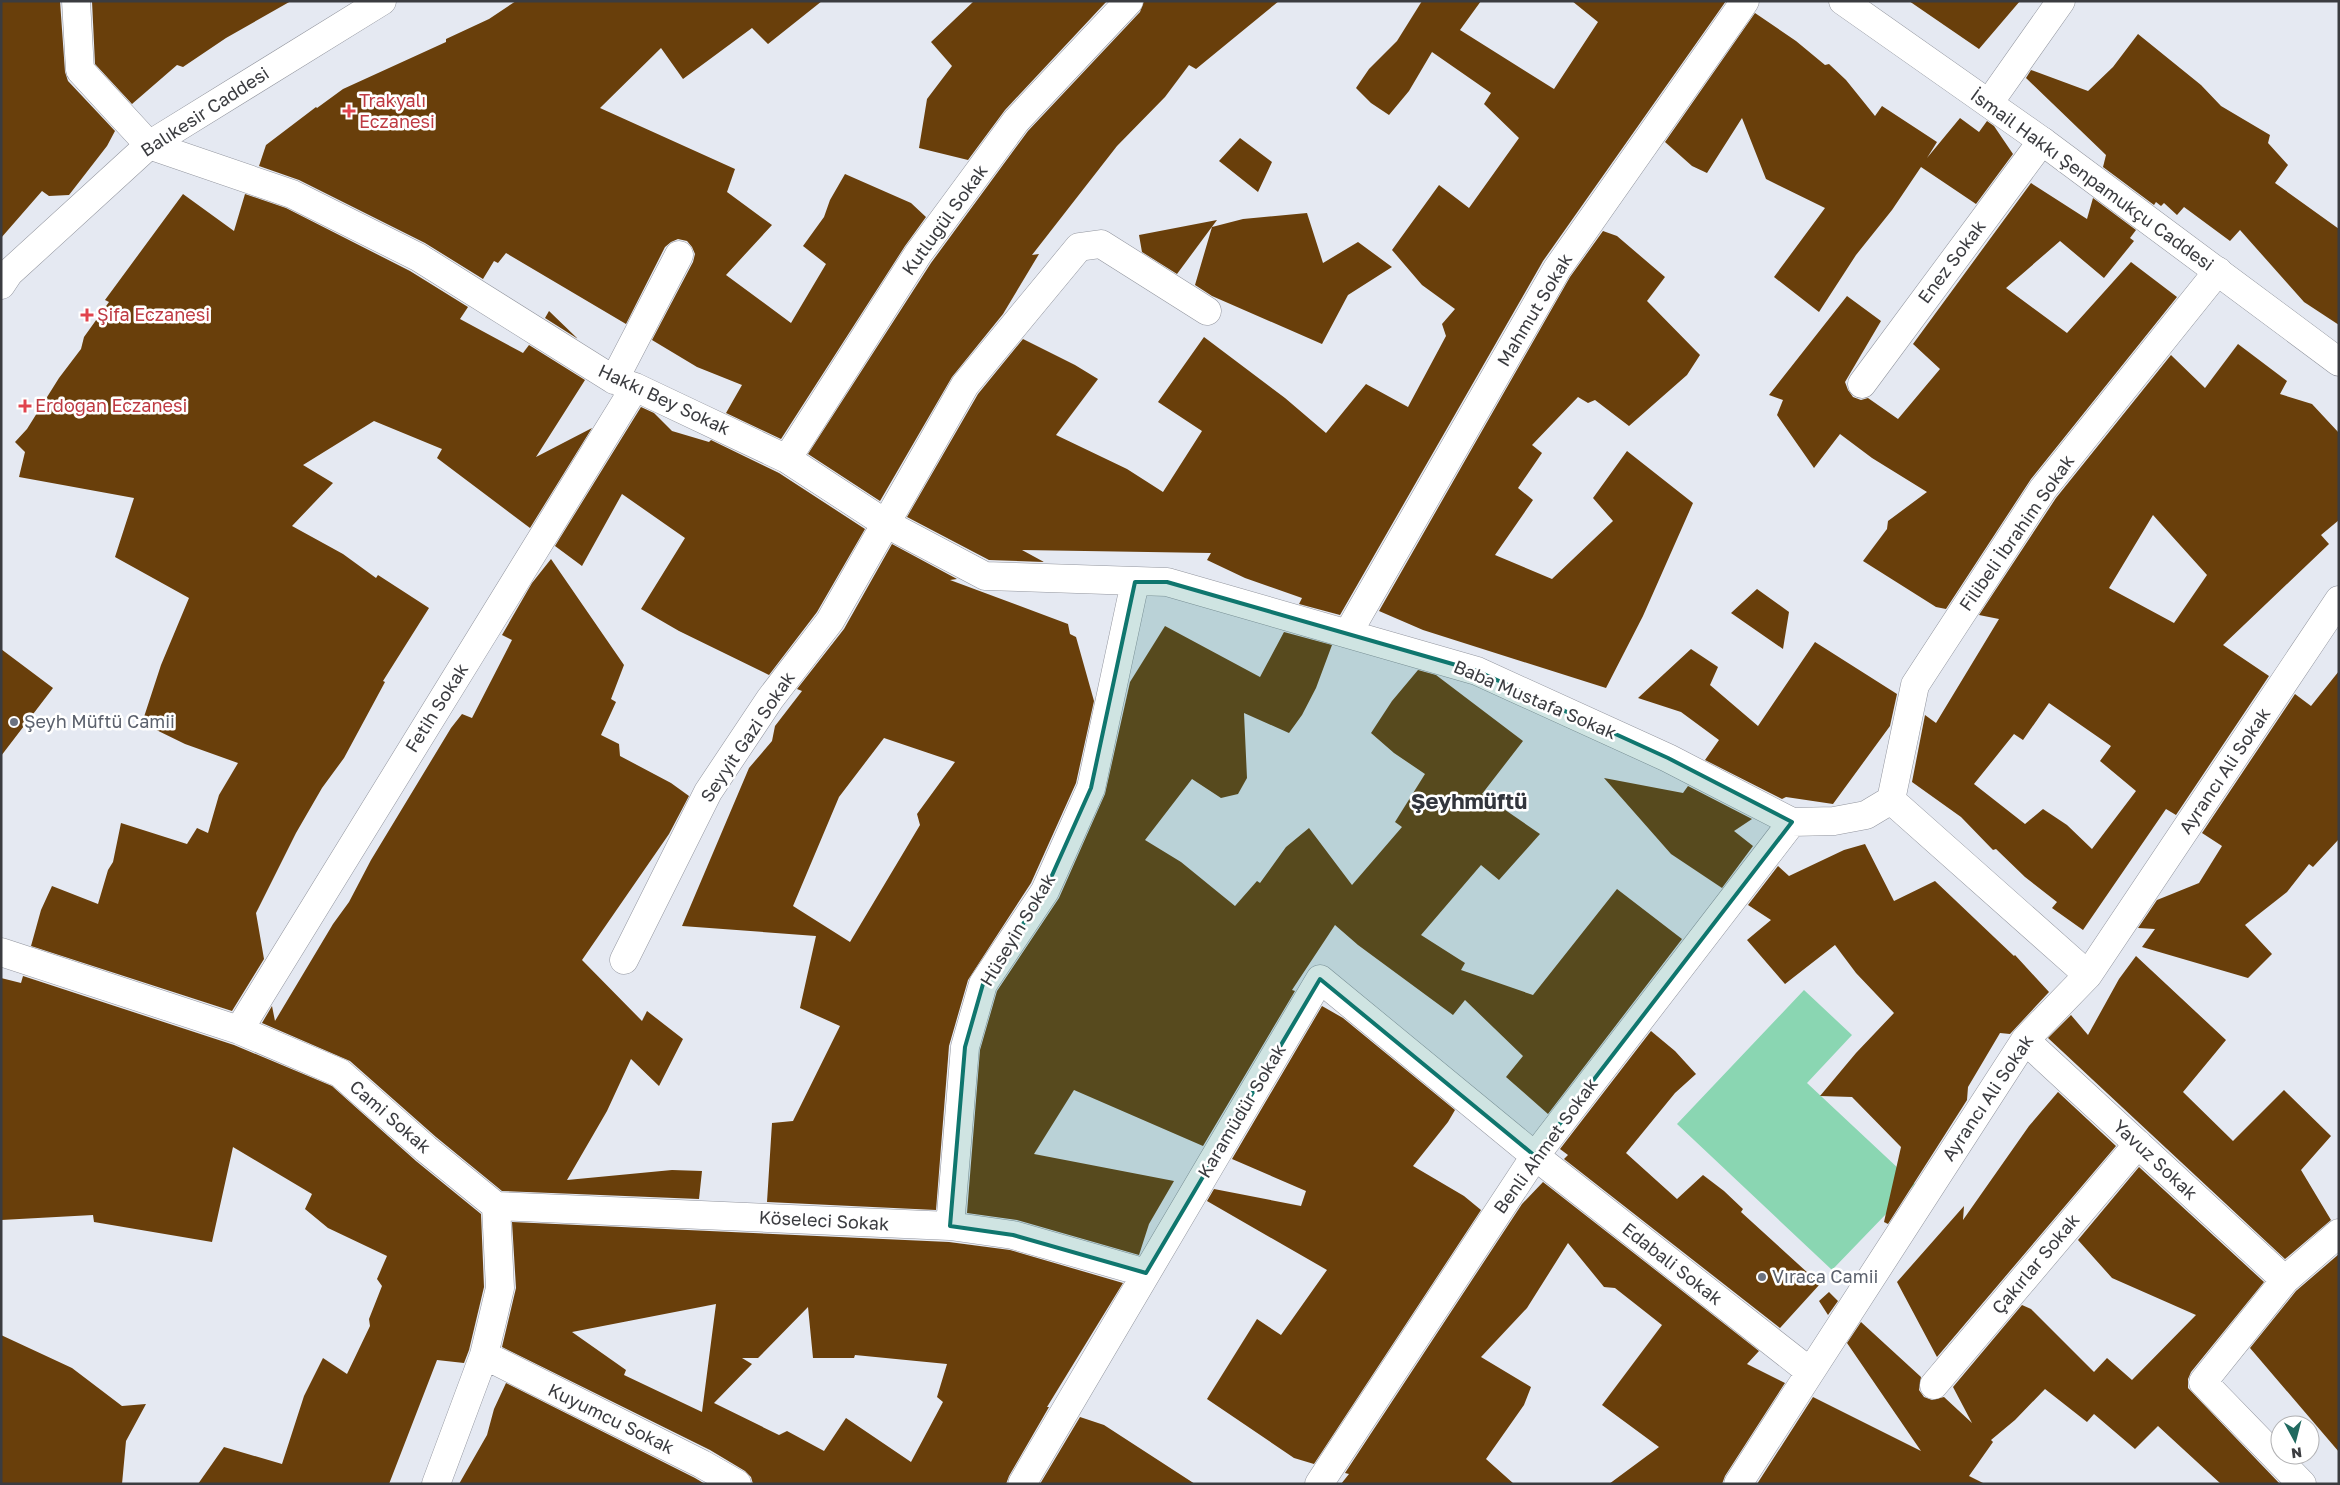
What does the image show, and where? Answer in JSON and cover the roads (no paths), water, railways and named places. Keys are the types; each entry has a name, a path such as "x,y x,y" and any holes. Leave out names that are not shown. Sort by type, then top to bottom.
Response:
{"street":[{"path":"76,1 80,70 150,145"},
{"name":"Balıkesir Caddesi","path":"1,285 9,273 150,145 382,1"},
{"name":"Kutlugül Sokak","path":"787,458 918,254 1016,121 1129,1"},
{"name":"Mahmut Sokak","path":"1348,633 1557,269 1745,1"},
{"name":"İsmail Hakkı Şenpamukçu Caddesi","path":"1843,1 2042,141 2339,362"},
{"path":"1989,103 2061,1"},
{"name":"Enez Sokak","path":"1862,384 2042,141"},
{"name":"Hakkı Bey Sokak","path":"150,145 292,194 401,249 625,383 787,458 884,522 985,576 1135,582"},
{"name":"Seyyit Gazi Sokak","path":"624,960 708,792 770,699 830,621 884,522 965,385 1079,247 1101,244 1207,311"},
{"name":"Fetih Sokak","path":"239,1030 625,383 679,256"},
{"name":"Filibeli İbrahim Sokak","path":"1891,800 1914,685 2043,489 2218,271"},
{"name":"Baba Mustafa Sokak","path":"1135,582 1167,582 1477,671 1668,758 1792,822 1834,821 1866,815 1891,800"},
{"name":"Hüseyin Sokak","path":"950,1226 965,1047 980,993 983,984 1046,891 1091,788 1135,582"},
{"name":"Ayrancı Ali Sokak","path":"1738,1484 1809,1371 2025,1040 2088,975 2339,600"},
{"path":"1891,800 2088,975"},
{"name":"Benli Ahmet Sokak","path":"1319,1484 1535,1156 1792,822"},
{"name":"Cami Sokak","path":"1,952 239,1030 340,1073 426,1149 496,1206"},
{"name":"Karamüdür Sokak","path":"1022,1484 1320,978 1535,1156"},
{"name":"Yavuz Sokak","path":"2025,1040 2285,1280"},
{"name":"Çakırlar Sokak","path":"1934,1385 2138,1144"},
{"name":"Edabali Sokak","path":"1535,1156 1809,1371"},
{"path":"436,1484 484,1355 500,1288 496,1206"},
{"name":"Köseleci Sokak","path":"496,1206 950,1226 1013,1235 1146,1273"},
{"path":"2302,1484 2203,1382 2285,1280 2339,1233"},
{"name":"Kuyumcu Sokak","path":"484,1355 702,1464 737,1484"}],"place":[{"name":"Trakyalı Eczanesi","path":"349,111"},
{"name":"Şifa Eczanesi","path":"87,315"},
{"name":"Erdoğan Eczanesi","path":"25,406"},
{"name":"Şeyh Müftü Camii","path":"14,722"},
{"name":"Vıraca Camii","path":"1762,1277"}],"district":[{"name":"Şeyhmüftü","path":"1469,801"}]}
